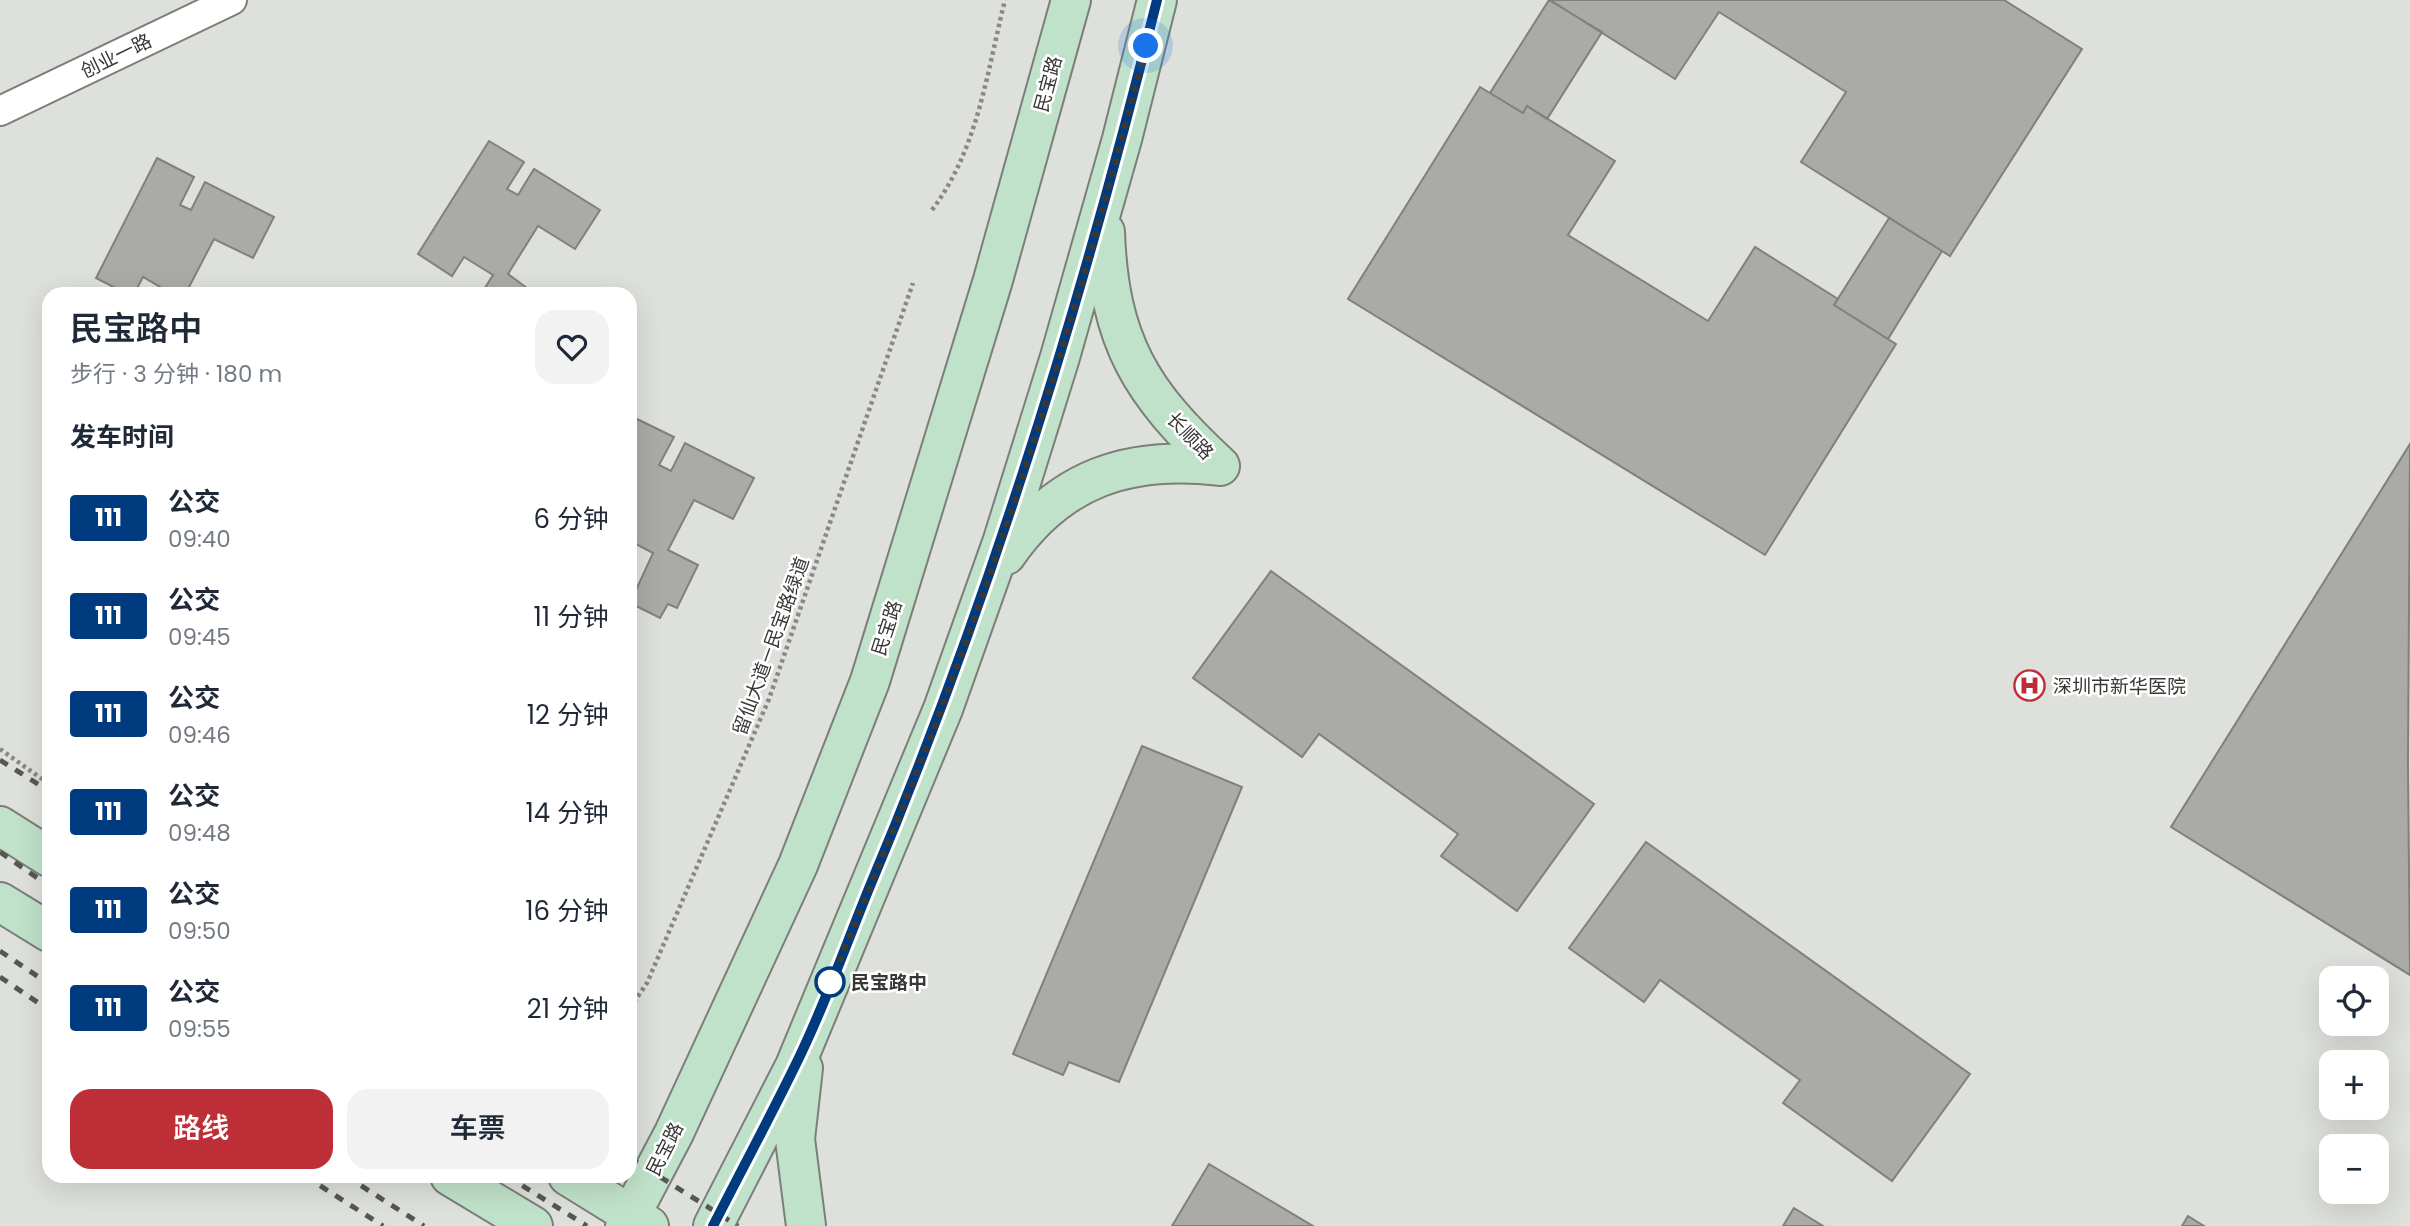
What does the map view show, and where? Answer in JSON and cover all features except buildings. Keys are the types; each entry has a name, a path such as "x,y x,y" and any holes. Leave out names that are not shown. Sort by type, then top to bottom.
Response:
{"main road":[{"name":"民宝路","path":"635,1222 786,890 870,681 993,280 1071,0"},
{"path":"713,1226 795,1066 943,709 987,583 1060,356 1111,179 1157,0"},
{"name":"长顺路","path":"987,583 1034,518 1088,480 1122,469 1164,462 1220,466 1181,430 1149,391 1130,355 1113,307 1106,268 1105,225 1111,179"},
{"path":"0,826 42,852"},
{"path":"0,902 42,928"},
{"path":"806,1226 796,1139 804,1062 811,1027"},
{"path":"462,1183 533,1226"},
{"path":"578,1183 635,1222"}],"street":[{"name":"创业一路","path":"0,111 232,0"}],"path":[{"path":"932,210 949,187 971,138 1005,0"},
{"name":"留仙大道—民宝路绿道","path":"637,998 647,983 769,698 913,282"},
{"path":"0,749 42,779"}],"railway":[{"path":"0,760 42,787"},
{"path":"0,852 42,881"},
{"path":"0,951 42,979"},
{"path":"0,977 42,1005"},
{"path":"637,1162 738,1226"},
{"path":"316,1183 383,1226"},
{"path":"357,1183 424,1226"},
{"path":"518,1183 587,1226"}],"bus line":[{"name":"111","path":"713,1226 795,1066 943,709 1003,540 1060,356 1122,139 1157,0"}],"place":[{"name":"深圳市新华医院","path":"2030,686"},
{"name":"民宝路中","path":"830,982"}],"route":[{"path":"830,982 943,709 1003,540 1060,356 1117,159 1146,46"}]}
